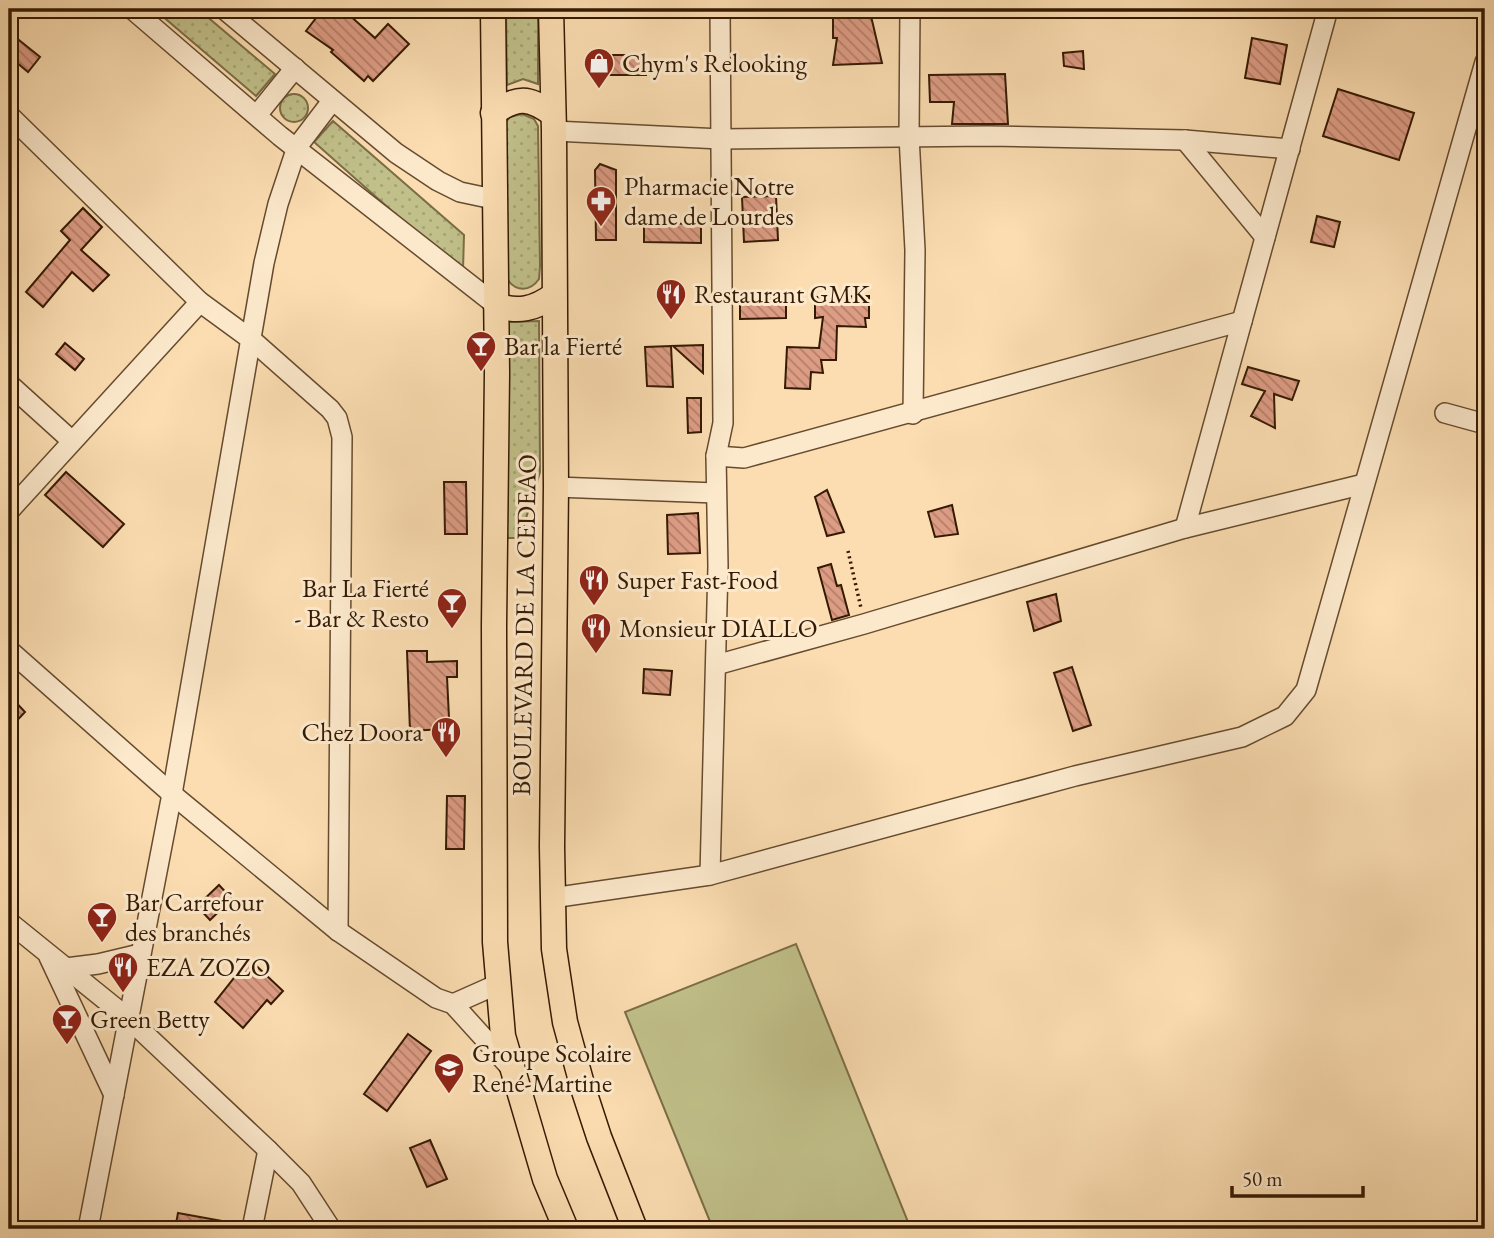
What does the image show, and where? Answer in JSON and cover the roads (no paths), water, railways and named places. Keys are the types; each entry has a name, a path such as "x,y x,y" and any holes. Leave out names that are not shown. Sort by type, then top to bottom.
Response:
{"main road":[{"path":"493,9 496,305 494,847 498,984 503,1036 511,1068 545,1179 566,1229"},
{"name":"BOULEVARD DE LA CEDEAO","path":"551,9 556,487 552,898 554,949 565,1022 599,1138 635,1229"},
{"path":"494,113 508,102 523,100 537,103 554,122"},
{"path":"496,305 509,310 527,309 541,305 554,295"}],"street":[{"path":"132,9 297,148 496,305"},
{"path":"225,9 396,153 460,192 494,199"},
{"path":"710,875 716,665 716,456 723,423 720,9"},
{"path":"910,9 909,136 915,250 913,414"},
{"path":"1185,528 1328,9"},
{"path":"552,898 710,875 1075,776 1242,737 1285,716 1306,690 1485,62"},
{"path":"257,115 295,68"},
{"path":"88,1229 172,794 264,263 278,204 297,148 332,101"},
{"path":"9,115 200,302 252,340 337,418 342,438 338,931"},
{"path":"554,122 721,139 909,136 1185,140 1290,149"},
{"path":"1185,140 1265,237"},
{"path":"9,511 200,302"},
{"path":"716,456 744,458 913,414 1242,321"},
{"path":"9,384 72,441"},
{"path":"1445,413 1485,424"},
{"path":"716,665 864,624 1185,528 1364,484"},
{"path":"556,487 716,493"},
{"path":"9,650 172,794 338,931 436,998 453,1004 511,1068"},
{"path":"9,922 129,1019 268,1150 301,1183 331,1229"},
{"path":"47,952 114,1095"},
{"path":"66,968 140,954"},
{"path":"453,1004 498,984"},
{"path":"252,1229 268,1150"}],"place":[{"name":"Chym's Relooking","path":"599,90"},
{"name":"Pharmacie Notre dame de Lourdes","path":"601,228"},
{"name":"Restaurant GMK","path":"671,321"},
{"name":"Bar la Fierté","path":"481,373"},
{"name":"Super Fast-Food","path":"594,607"},
{"name":"Bar La Fierté - Bar & Resto","path":"452,630"},
{"name":"Monsieur DIALLO","path":"596,655"},
{"name":"Chez Doora","path":"446,759"},
{"name":"Bar Carrefour des branchés","path":"102,944"},
{"name":"EZA ZOZO","path":"123,994"},
{"name":"Green Betty","path":"67,1046"},
{"name":"Groupe Scolaire René-Martine","path":"449,1095"}]}
